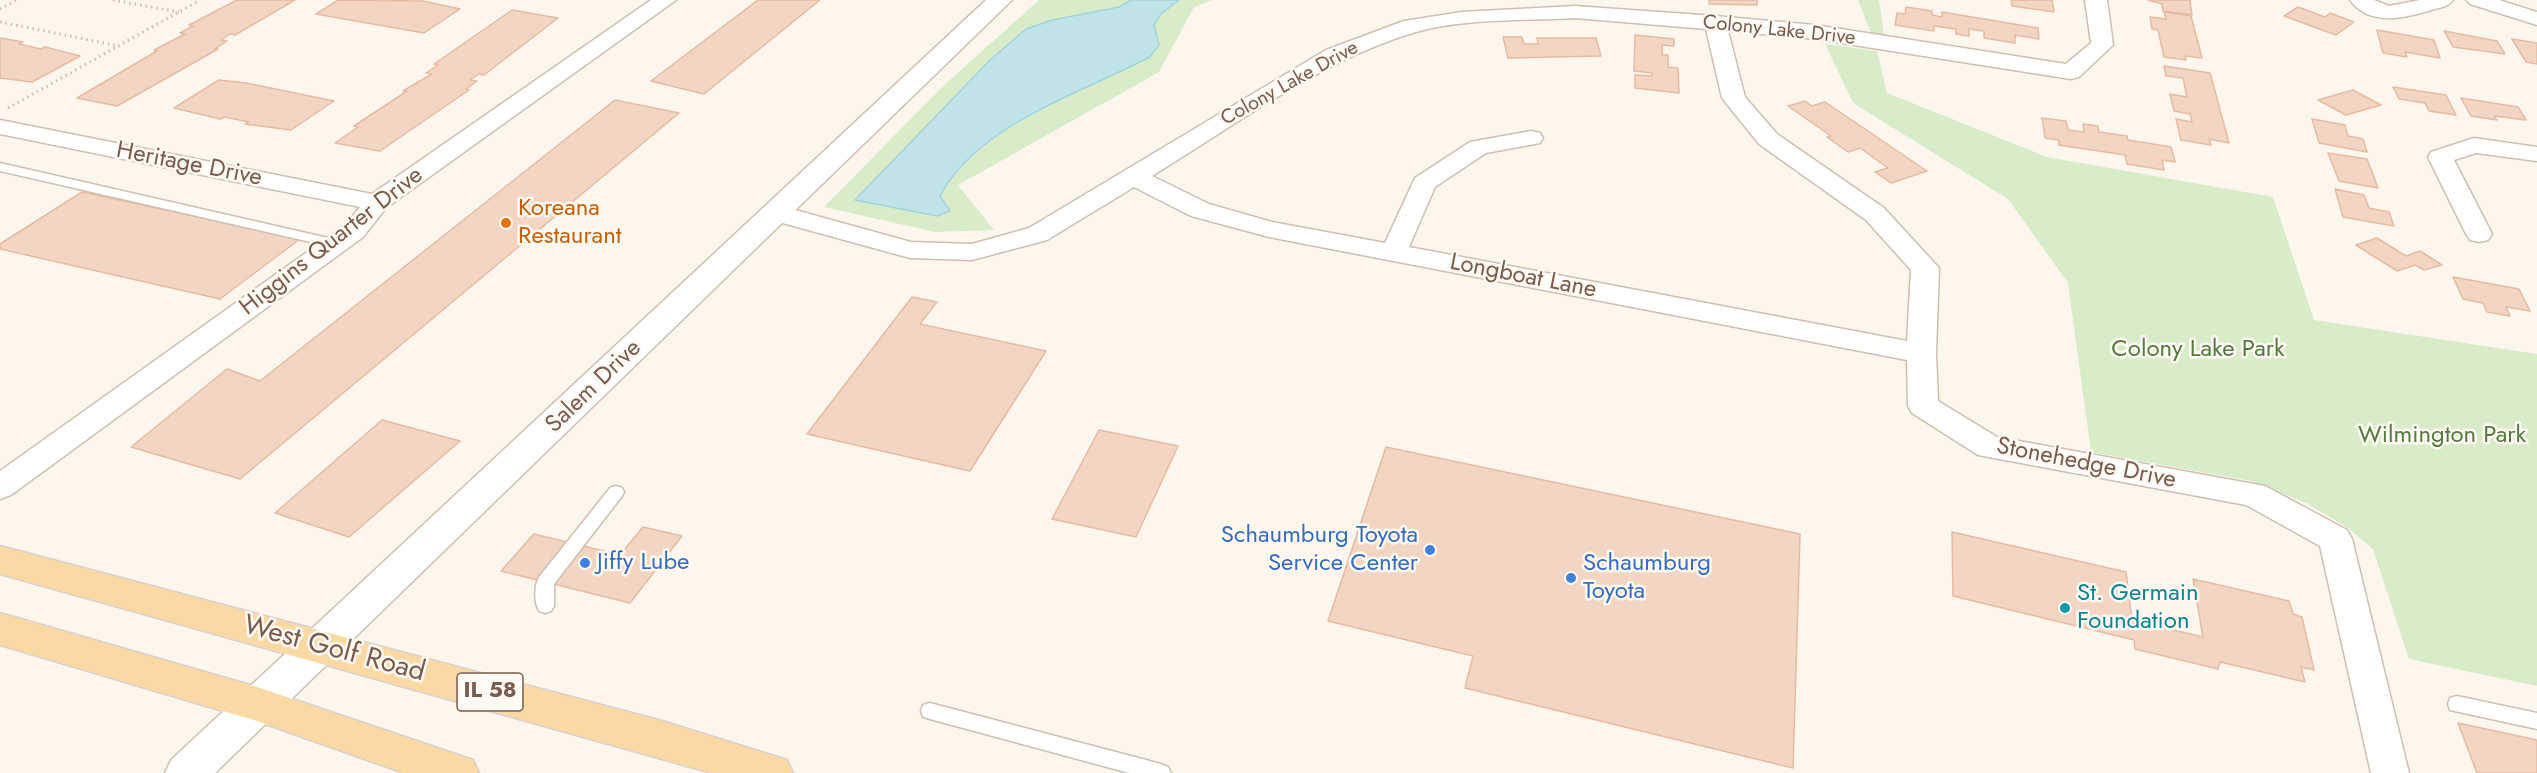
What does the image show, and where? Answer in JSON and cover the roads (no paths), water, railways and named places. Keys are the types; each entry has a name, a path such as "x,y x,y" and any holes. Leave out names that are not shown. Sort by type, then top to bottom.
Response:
{"main road":[{"name":"West Golf Road","path":"0,560 662,739 772,773"},
{"path":"0,629 257,704 399,763 458,773"}],"street":[{"name":"Salem Drive","path":"186,773 1000,0"},
{"name":"Colony Lake Drive","path":"777,213 910,250 972,252 1038,234 1332,57 1369,40 1412,26 1462,18 1575,12 1815,32 2071,72 2102,45 2096,0"},
{"path":"2361,0 2368,6 2394,13 2442,0"},
{"path":"2477,0 2537,19"},
{"name":"Higgins Quarter Drive","path":"0,487 337,244 364,222 377,203 655,1"},
{"name":"Stonehedge Drive","path":"1715,24 1734,98 1768,139 1875,214 1925,268 1921,353 1923,406 1989,447 2254,494 2335,539 2390,773"},
{"path":"1309,44 1332,57"},
{"name":"Heritage Drive","path":"0,127 377,203"},
{"path":"1394,252 1424,183 1479,147 1531,138"},
{"path":"2479,234 2440,157 2474,145 2537,154"},
{"name":"Longboat Lane","path":"1132,176 1200,210 1269,230 1921,353"}],"lane":[{"path":"0,166 337,244"},
{"path":"545,606 545,582 616,492"},
{"path":"2457,704 2537,721"},
{"path":"930,711 1161,773"}],"water":[{"path":"1131,0 1179,0 1161,14 1154,25 1159,45 1150,57 1033,113 979,149 957,171 940,196 950,211 937,216 855,200 990,60 1026,29 1052,20 1119,7"}],"place":[{"name":"Koreana Restaurant","path":"506,223"},
{"name":"Schaumburg Toyota Service Center","path":"1430,550"},
{"name":"Jiffy Lube","path":"585,563"},
{"name":"Schaumburg Toyota","path":"1571,578"},
{"name":"St. Germain Foundation","path":"2065,608"}],"park label":[{"name":"Colony Lake Park","path":"2198,350"},
{"name":"Wilmington Park","path":"2442,436"}]}
